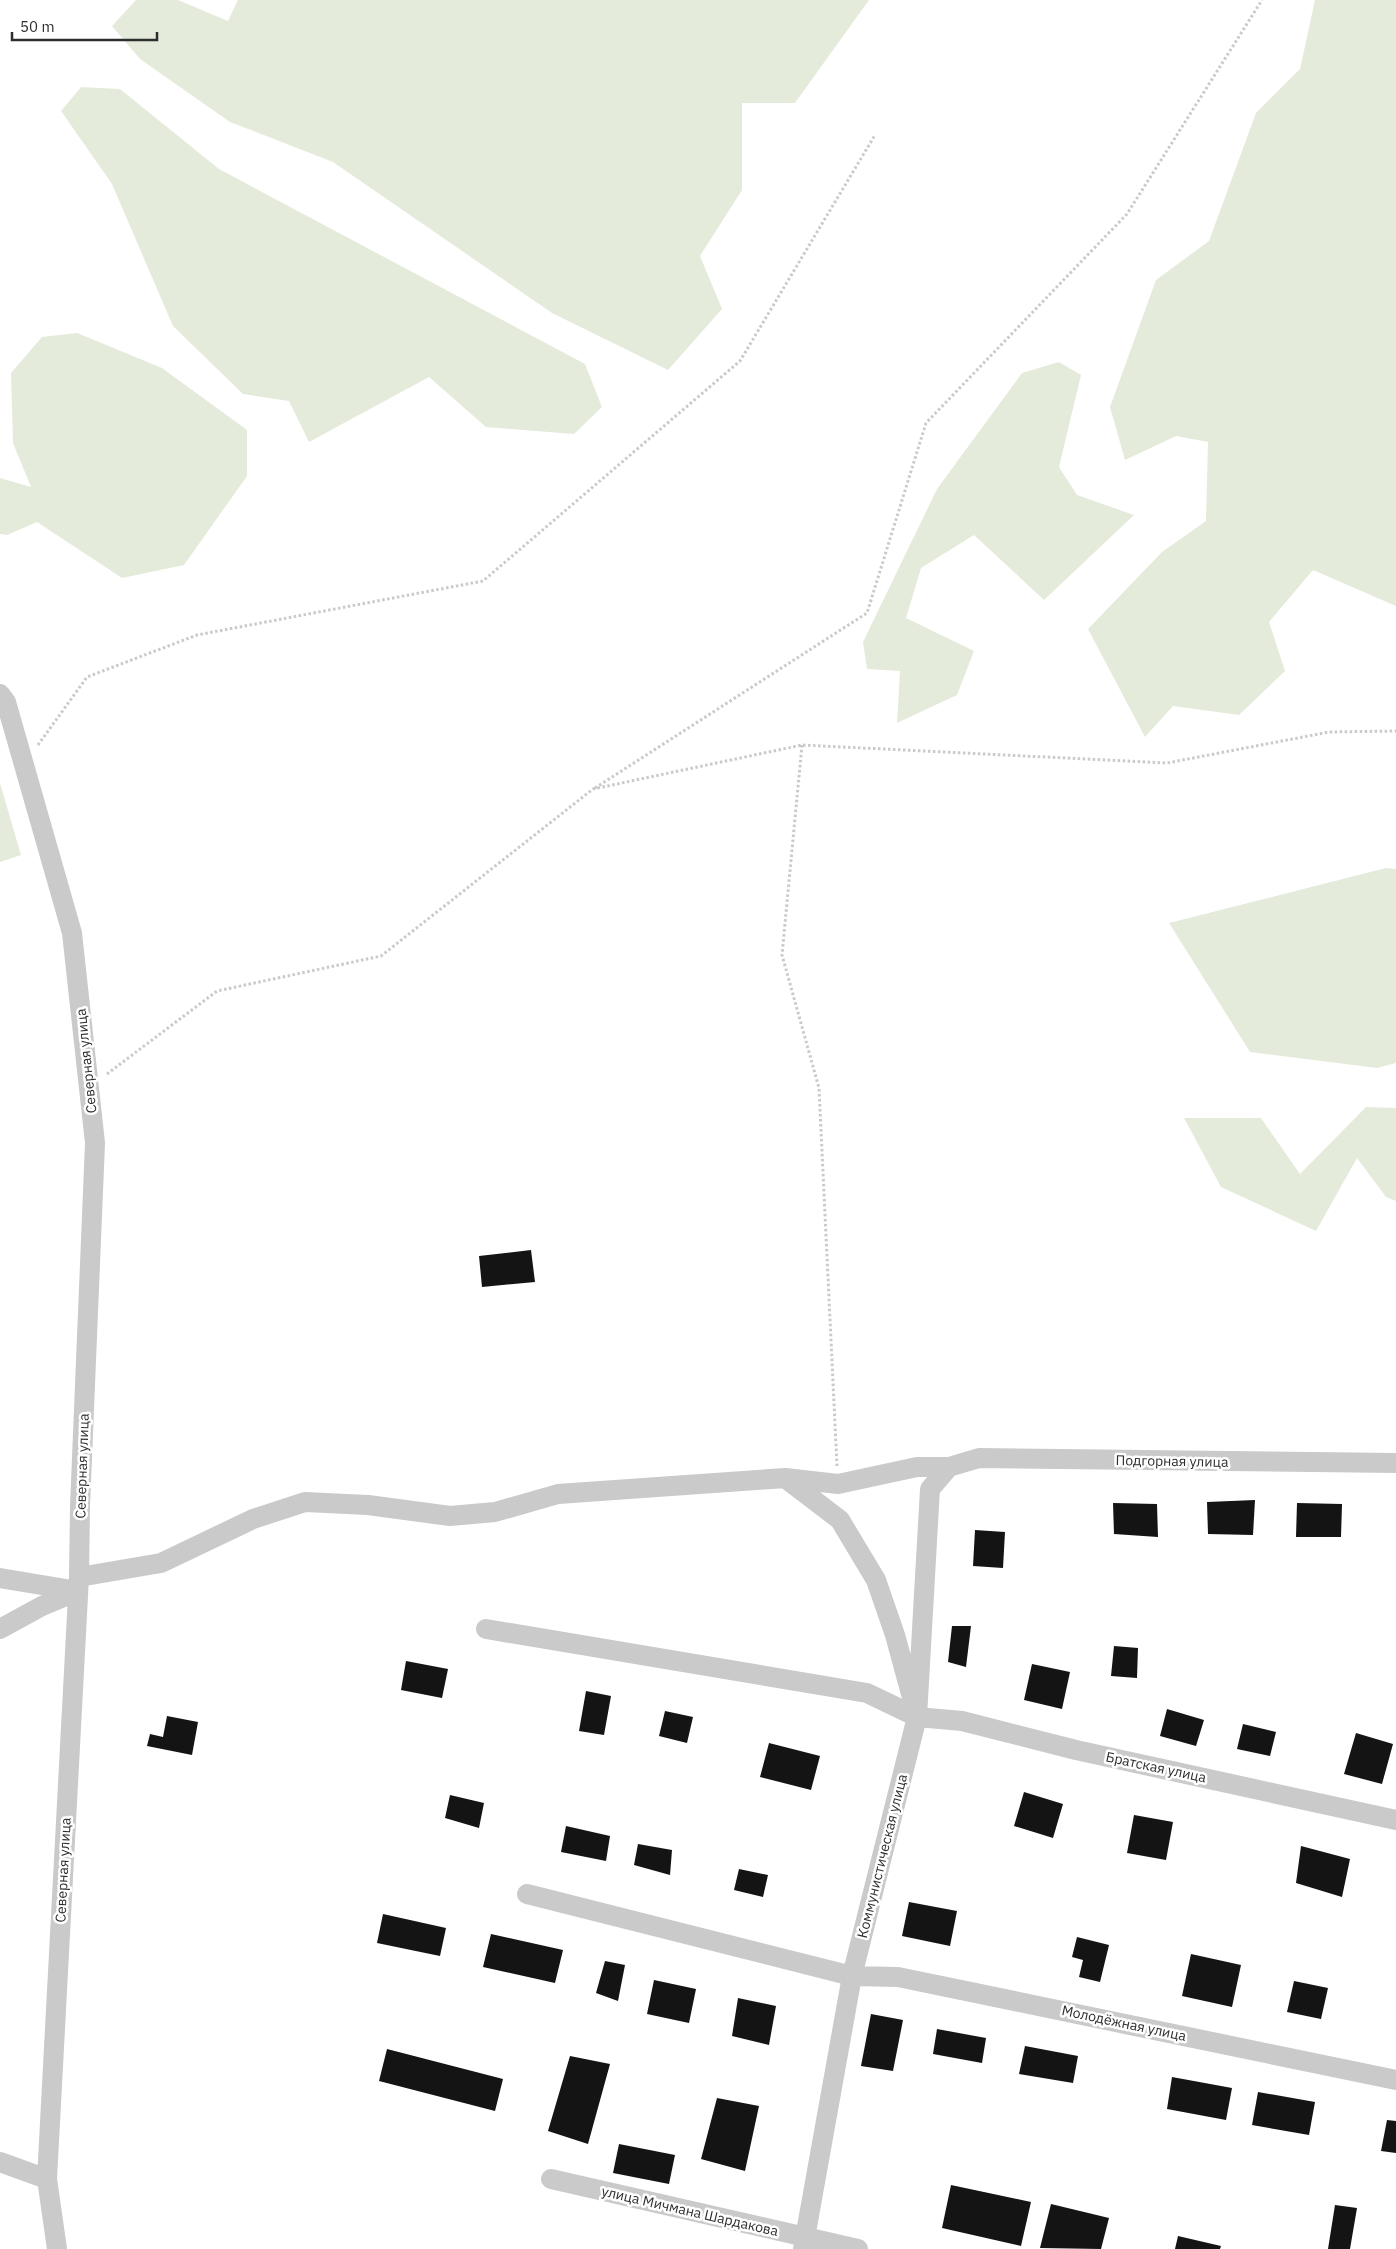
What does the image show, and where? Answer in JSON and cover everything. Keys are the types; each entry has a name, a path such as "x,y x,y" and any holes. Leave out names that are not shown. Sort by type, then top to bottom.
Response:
{"street":[{"name":"Северная улица","path":"0,694 6,702 72,933 95,1143 78,1584 47,2179 57,2249"},
{"name":"Подгорная улица","path":"78,1584 161,1563 253,1519 305,1502 368,1505 450,1516 495,1512 558,1494 785,1478 838,1484 918,1467 948,1467 978,1458 1396,1463"},
{"name":"Коммунистическая улица","path":"804,2244 852,1976 917,1717 930,1489 948,1467"},
{"path":"785,1478 840,1520 876,1580 895,1635 917,1717"},
{"path":"838,1484 840,1520"},
{"path":"0,1578 78,1584"},
{"path":"0,1630 78,1584"},
{"path":"486,1629 867,1693 917,1717"},
{"name":"Братская улица","path":"917,1717 962,1720 1076,1750 1396,1820"},
{"name":"Молодёжная улица","path":"527,1894 852,1976 898,1977 1396,2080"},
{"path":"0,2162 47,2179"},
{"name":"улица Мичмана Шардакова","path":"552,2179 804,2244 858,2249"}],"path":[{"path":"89,1088 218,991 381,956 593,790 867,612 926,423 1127,214 1262,0"},
{"path":"24,764 87,677 197,635 482,581 740,361 875,135"},
{"path":"593,790 802,745 1167,763 1329,732 1396,731"},
{"path":"802,745 782,955 819,1088 838,1484"}],"green space":[{"path":"136,0 178,0 228,21 238,0 869,0 795,103 742,103 742,190 700,256 722,309 668,370 552,313 333,162 230,122 140,59 112,26"},
{"path":"1315,0 1396,0 1396,606 1313,570 1269,622 1285,671 1239,715 1173,706 1145,737 1088,629 1162,552 1206,521 1208,442 1176,436 1125,460 1110,407 1156,280 1209,241 1256,113 1300,69"},
{"path":"81,87 120,89 219,169 585,364 602,407 574,434 486,427 429,377 309,442 289,401 243,394 173,326 112,184 61,111"},
{"path":"77,333 162,368 247,430 247,476 184,565 122,578 37,522 7,535 0,534 0,478 31,487 13,443 11,373 42,337"},
{"path":"1059,362 1081,375 1059,467 1077,495 1134,515 1044,600 974,535 921,568 906,618 974,651 957,695 897,723 900,671 867,669 863,642 937,489 1022,373"},
{"path":"0,783 21,855 0,862"},
{"path":"1386,868 1396,869 1396,1063 1377,1068 1250,1052 1169,923"},
{"path":"1366,1107 1396,1108 1396,1201 1386,1197 1357,1158 1316,1231 1221,1187 1184,1118 1261,1118 1300,1174"}],"building":[{"path":"531,1250 535,1282 482,1287 479,1256"},
{"path":"1255,1500 1253,1535 1208,1534 1207,1502"},
{"path":"1113,1503 1157,1504 1158,1537 1114,1534"},
{"path":"1297,1503 1342,1504 1341,1537 1296,1537"},
{"path":"975,1530 1005,1532 1003,1568 973,1566"},
{"path":"952,1626 971,1626 966,1667 948,1662"},
{"path":"1114,1646 1138,1648 1137,1678 1111,1676"},
{"path":"406,1661 448,1669 442,1698 401,1690"},
{"path":"1032,1664 1070,1672 1062,1709 1024,1700"},
{"path":"586,1691 611,1696 604,1735 579,1731"},
{"path":"1167,1709 1204,1720 1196,1746 1160,1736"},
{"path":"665,1711 693,1717 687,1743 659,1736"},
{"path":"167,1716 198,1722 192,1755 147,1746 150,1734 163,1737"},
{"path":"1243,1724 1276,1732 1270,1756 1237,1749"},
{"path":"1356,1733 1393,1744 1382,1784 1344,1774"},
{"path":"769,1743 820,1756 811,1790 760,1777"},
{"path":"1024,1792 1063,1804 1053,1838 1014,1826"},
{"path":"450,1795 484,1803 479,1828 445,1818"},
{"path":"1134,1815 1173,1822 1166,1860 1127,1853"},
{"path":"566,1826 610,1836 606,1861 561,1852"},
{"path":"638,1844 672,1850 670,1875 634,1865"},
{"path":"1301,1846 1350,1859 1342,1897 1296,1883"},
{"path":"739,1869 768,1875 763,1897 734,1890"},
{"path":"909,1902 957,1911 950,1946 902,1936"},
{"path":"383,1914 446,1928 440,1956 377,1943"},
{"path":"491,1934 563,1950 555,1983 483,1967"},
{"path":"1077,1937 1109,1945 1100,1982 1079,1977 1083,1960 1072,1957"},
{"path":"1191,1954 1241,1965 1232,2007 1182,1996"},
{"path":"605,1961 625,1965 618,2001 596,1993"},
{"path":"654,1980 696,1989 689,2023 647,2014"},
{"path":"1294,1981 1328,1988 1321,2019 1287,2012"},
{"path":"738,1998 776,2006 769,2045 732,2036"},
{"path":"871,2014 903,2020 893,2071 861,2066"},
{"path":"937,2029 986,2038 982,2063 933,2054"},
{"path":"1025,2046 1078,2056 1073,2083 1019,2074"},
{"path":"387,2049 503,2079 495,2111 379,2081"},
{"path":"570,2056 610,2064 588,2144 548,2131"},
{"path":"1172,2077 1232,2088 1226,2120 1167,2109"},
{"path":"1258,2092 1315,2102 1309,2135 1252,2125"},
{"path":"717,2098 759,2106 745,2171 701,2159"},
{"path":"1387,2120 1396,2121 1396,2153 1381,2151"},
{"path":"619,2144 675,2155 669,2184 613,2173"},
{"path":"951,2185 1031,2202 1021,2246 942,2228"},
{"path":"1051,2204 1109,2218 1101,2249 1040,2248"},
{"path":"1335,2205 1357,2208 1350,2249 1328,2249"},
{"path":"1178,2236 1221,2246 1220,2249 1175,2249"}]}
